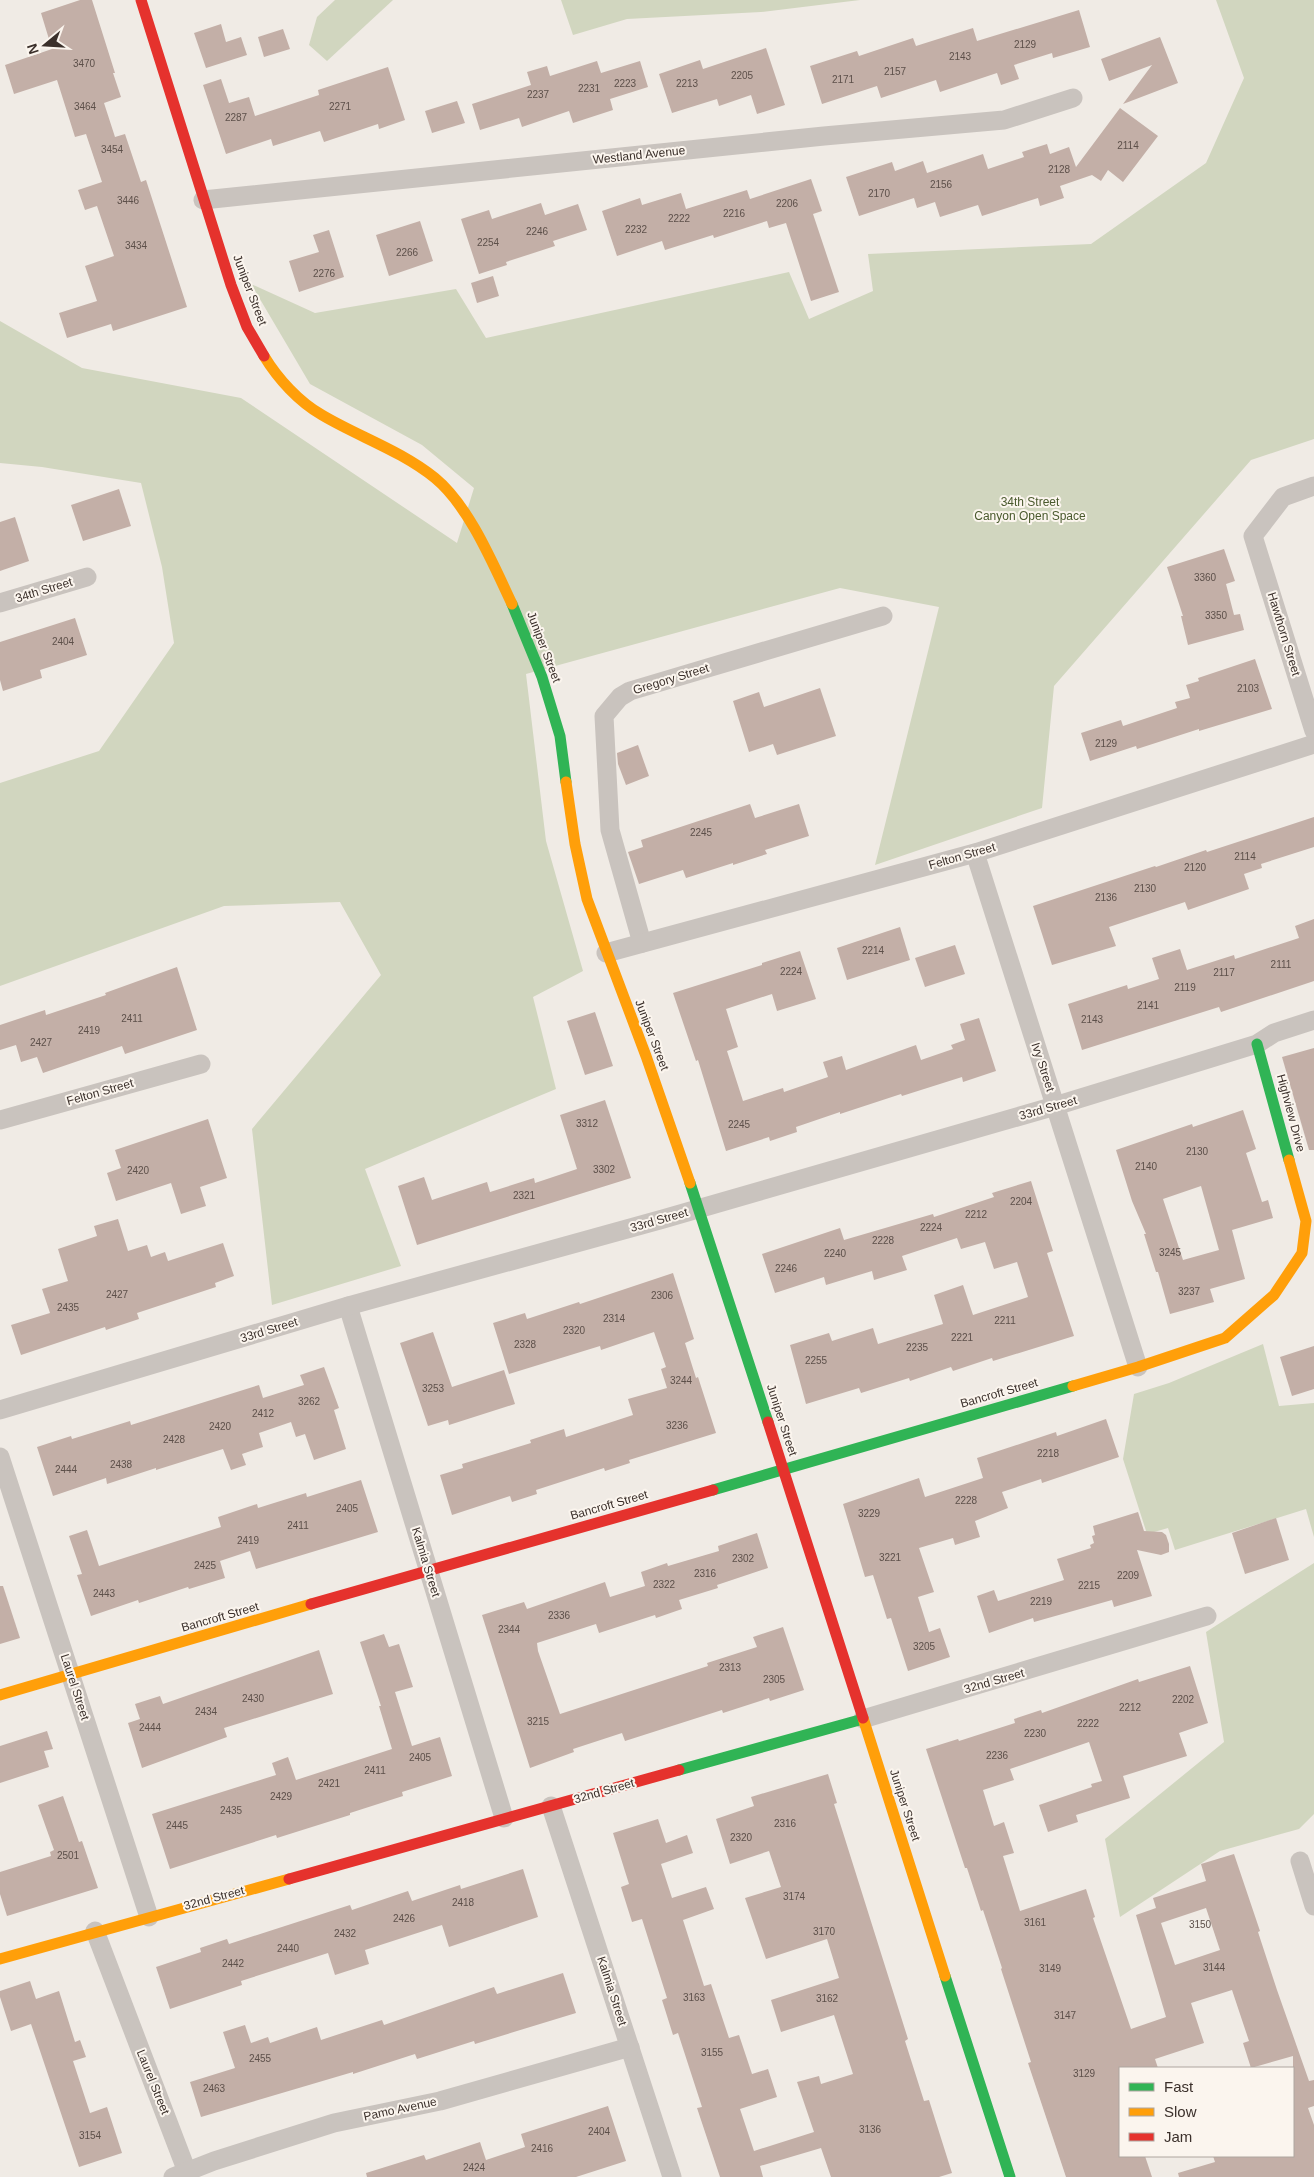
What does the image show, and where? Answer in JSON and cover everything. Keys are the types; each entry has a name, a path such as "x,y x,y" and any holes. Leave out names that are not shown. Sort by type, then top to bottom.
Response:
{"street":[{"name":"Juniper Street","path":"140,0 231,286 247,327 266,359 290,391 321,415 397,452 436,479 460,506 479,537 517,614 545,686 560,736 576,844 587,899 606,954 646,1056 699,1208 1010,2177"},
{"name":"Westland Avenue","path":"203,200 824,136 1004,120 1073,98"},
{"name":"Hawthorn Street","path":"1314,486 1283,497 1254,536 1314,731"},
{"name":"34th Street","path":"0,603 87,577"},
{"name":"Gregory Street","path":"642,943 610,830 604,716 620,697 630,691 883,616"},
{"name":"Felton Street","path":"606,954 975,853 1314,744"},
{"name":"Ivy Street","path":"975,853 1138,1367"},
{"name":"33rd Street","path":"0,1410 348,1306 1055,1106 1257,1044 1274,1033 1314,1020"},
{"name":"Highview Drive","path":"1225,1338 1274,1295 1302,1253 1306,1221 1257,1044"},
{"name":"Felton Street","path":"0,1120 201,1064"},
{"name":"Kalmia Street","path":"348,1306 504,1818"},
{"name":"Bancroft Street","path":"0,1694 1138,1367 1225,1338"},
{"name":"Laurel Street","path":"0,1457 149,1916"},
{"name":"32nd Street","path":"0,1959 95,1931 863,1719 1207,1616"},
{"name":"Kalmia Street","path":"552,1806 672,2177"},
{"path":"1300,1861 1314,1906"},
{"name":"Laurel Street","path":"95,1931 183,2175"},
{"name":"Pamo Avenue","path":"183,2175 334,2123 440,2101 630,2047"}],"green space":[{"path":"335,0 393,0 327,61 309,45 317,17"},
{"path":"561,0 860,0 761,12 627,19 573,35"},
{"name":"34th Street Canyon Open Space","path":"1216,0 1314,0 1314,439 1251,460 1054,686 1042,808 875,865 939,607 840,588 526,674 546,841 583,971 533,997 556,1089 365,1169 401,1266 272,1305 252,1129 381,975 340,902 224,906 0,986 0,783 99,751 174,643 162,567 141,483 42,467 0,463 0,321 82,368 241,398 457,543 474,488 422,445 310,384 251,284 315,313 456,289 486,338 789,272 809,319 873,291 868,254 1091,244 1206,163 1244,78"},
{"path":"1263,1344 1279,1406 1314,1403 1314,1537 1306,1509 1175,1550 1168,1528 1147,1534 1123,1459 1134,1394 1169,1383"},
{"path":"1314,1563 1314,1814 1299,1829 1220,1851 1120,1917 1105,1839 1224,1742 1206,1632"}],"building":[{"path":"80,0 92,0 115,73 113,73 121,97 104,103 115,137 125,134 141,182 146,180 187,307 113,331 111,324 67,338 59,313 97,301 85,266 114,256 97,206 85,210 78,190 102,182 86,134 75,137 57,80 14,94 5,65 52,49 41,13"},
{"path":"1079,10 1090,47 1053,58 1052,53 1014,65 1019,79 1001,85 997,73 940,92 936,80 881,98 877,86 822,104 810,66 857,51 859,56 913,38 916,46 973,28 977,41"},
{"path":"221,24 226,42 241,37 247,55 206,68 194,33"},
{"path":"283,29 290,49 264,57 258,37"},
{"path":"1160,37 1178,83 1123,104 1152,65 1109,81 1101,59"},
{"path":"766,48 785,105 757,114 751,95 719,106 717,99 672,113 659,74 700,60 703,69"},
{"path":"597,61 601,73 640,61 648,87 610,99 613,110 573,123 569,111 522,127 519,118 480,130 472,104 531,85 527,72 547,66 550,76"},
{"path":"388,67 405,120 379,129 378,124 324,142 320,131 273,146 271,139 226,154 203,85 221,79 229,103 249,97 255,116 319,95 318,90"},
{"path":"457,101 465,123 432,133 425,111"},
{"path":"1120,108 1158,136 1123,182 1108,170 1101,181 1092,175 1060,186 1064,198 1040,206 1038,198 982,216 978,205 940,217 935,202 917,208 914,198 859,216 846,177 892,162 895,171 923,161 927,173 983,154 988,169 1024,157 1022,152 1047,144 1050,154 1069,147 1076,167"},
{"path":"811,179 822,211 813,214 839,292 811,301 786,223 769,228 767,221 714,238 713,235 665,250 662,241 617,256 602,211 640,198 642,205 681,193 686,209 747,190 750,199"},
{"path":"541,203 545,215 578,204 587,230 553,241 555,246 506,262 507,265 479,274 461,219 489,210 492,219"},
{"path":"420,221 433,261 389,276 376,235"},
{"path":"329,230 344,277 299,292 289,261 319,252 313,235"},
{"path":"493,276 499,296 477,303 471,283"},
{"path":"119,489 131,526 83,541 71,505"},
{"path":"15,517 29,561 0,571 0,522"},
{"path":"1224,549 1235,581 1226,584 1234,615 1240,614 1244,630 1188,645 1181,616 1183,616 1167,567"},
{"path":"75,618 87,655 40,670 42,678 3,691 0,680 0,642"},
{"path":"1255,659 1272,709 1199,731 1199,729 1137,749 1136,746 1090,761 1081,733 1121,720 1123,726 1177,708 1175,702 1190,698 1186,685 1199,681 1198,678"},
{"path":"820,688 836,736 777,755 773,744 749,752 733,701 759,692 764,707"},
{"path":"638,745 649,776 626,785 618,764 617,753"},
{"path":"750,804 755,818 799,804 809,836 765,850 767,854 733,865 733,863 686,878 683,870 639,884 628,852 643,847 641,840"},
{"path":"1314,817 1314,847 1261,864 1262,868 1244,874 1249,889 1188,910 1185,902 1109,927 1116,946 1052,965 1033,906"},
{"path":"1314,919 1314,981 1221,1012 1219,1007 1082,1050 1068,1004 1127,985 1128,989 1159,979 1152,958 1180,949 1187,970 1234,955 1235,959 1299,938 1295,926"},
{"path":"900,927 910,960 847,980 837,948"},
{"path":"955,945 965,974 925,987 915,958"},
{"path":"800,951 816,999 777,1011 772,994 726,1009 738,1047 727,1051 743,1101 783,1088 784,1092 828,1077 823,1062 842,1056 846,1070 916,1045 921,1060 953,1049 951,1045 965,1040 960,1024 979,1018 996,1071 963,1082 962,1077 840,1114 840,1112 796,1127 797,1132 770,1141 769,1137 726,1151 698,1060 696,1061 673,993"},
{"path":"177,967 197,1030 125,1054 122,1046 43,1073 37,1057 21,1062 16,1045 0,1050 0,1025 45,1010 46,1015 106,995 105,993"},
{"path":"595,1012 613,1066 585,1075 567,1021"},
{"path":"1314,1048 1314,1150 1309,1150 1282,1057"},
{"path":"605,1100 631,1178 417,1245 398,1186 424,1177 432,1200 487,1182 490,1192 534,1178 535,1183 577,1169 560,1115"},
{"path":"1243,1110 1256,1149 1246,1153 1262,1202 1268,1200 1273,1218 1232,1230 1245,1279 1210,1289 1214,1302 1170,1314 1158,1272 1156,1272 1144,1234 1146,1234 1132,1201 1116,1150 1192,1124 1193,1127","holes":["1201,1186 1219,1250 1183,1260 1163,1199"]},
{"path":"208,1119 227,1178 200,1187 206,1206 181,1214 171,1183 116,1201 107,1173 121,1168 115,1150"},
{"path":"1031,1181 1053,1251 1047,1253 1074,1336 993,1361 992,1358 953,1371 951,1367 910,1381 909,1378 861,1393 859,1388 806,1404 790,1345 829,1333 832,1341 873,1328 878,1344 943,1324 934,1295 963,1285 973,1315 1028,1297 1017,1262 994,1269 985,1242 961,1249 957,1238 902,1256 907,1270 874,1280 872,1271 826,1285 824,1277 775,1293 762,1254 840,1228 844,1240 933,1214 934,1217 994,1197 992,1193"},
{"path":"118,1219 128,1251 147,1245 151,1257 165,1252 168,1261 223,1243 234,1276 215,1283 216,1287 137,1313 139,1319 106,1330 105,1327 21,1355 11,1325 50,1313 42,1289 68,1281 58,1249 97,1236 94,1226"},
{"path":"673,1273 694,1339 685,1343 716,1433 629,1460 630,1463 605,1471 604,1468 536,1490 537,1494 512,1502 510,1496 452,1515 440,1475 463,1468 462,1464 531,1443 530,1440 564,1429 566,1437 633,1415 628,1399 667,1388 661,1369 666,1367 654,1332 601,1350 600,1346 509,1374 493,1323 525,1313 527,1319 579,1302 580,1304"},
{"path":"433,1332 452,1387 504,1370 515,1404 449,1425 448,1420 428,1426 400,1343"},
{"path":"1314,1346 1314,1389 1292,1396 1280,1357"},
{"path":"324,1367 339,1408 334,1410 346,1449 314,1460 305,1434 296,1437 291,1422 259,1433 263,1447 242,1454 246,1465 231,1470 223,1449 107,1484 106,1478 53,1496 37,1447 71,1436 72,1439 130,1421 131,1425 259,1385 263,1398 304,1385 300,1375"},
{"path":"1106,1419 1119,1457 1042,1483 1041,1479 1002,1492 1008,1508 975,1521 980,1537 955,1545 953,1538 919,1548 934,1592 918,1597 929,1632 940,1628 950,1657 908,1671 891,1618 887,1619 873,1575 865,1577 843,1504 919,1478 925,1497 983,1478 977,1458 1056,1432 1057,1436"},
{"path":"361,1480 378,1532 256,1569 250,1551 220,1561 225,1578 189,1589 188,1587 139,1603 138,1600 91,1616 77,1575 82,1574 69,1536 87,1530 99,1566 221,1527 218,1517 257,1504 258,1508 306,1493 307,1497"},
{"path":"1138,1512 1144,1531 1162,1532 1166,1535 1169,1544 1169,1552 1161,1555 1137,1550 1152,1596 1114,1607 1112,1600 1034,1622 1033,1618 989,1633 977,1596 994,1590 998,1601 1064,1580 1057,1559 1091,1548 1090,1545 1094,1543 1092,1536 1095,1535 1093,1526"},
{"path":"1276,1518 1289,1560 1245,1574 1232,1533"},
{"path":"757,1533 768,1568 717,1585 718,1588 679,1600 682,1609 656,1618 655,1615 599,1633 596,1624 537,1643 538,1651 560,1714 708,1666 707,1663 757,1647 753,1637 783,1627 804,1690 770,1701 769,1698 723,1713 722,1710 625,1741 622,1733 573,1749 574,1752 530,1768 482,1615 524,1602 527,1609 605,1582 610,1597 645,1586 641,1572 667,1563 668,1566 719,1551 718,1546"},
{"path":"0,1586 3,1586 20,1638 0,1644"},
{"path":"384,1634 389,1647 399,1644 413,1687 395,1692 412,1746 440,1737 452,1776 402,1792 403,1796 350,1813 350,1815 277,1838 276,1835 170,1869 152,1814 276,1775 272,1763 288,1757 296,1780 392,1749 379,1706 381,1706 360,1642"},
{"path":"319,1650 333,1694 224,1728 227,1737 142,1768 128,1723 140,1719 135,1704 160,1696 163,1704"},
{"path":"1190,1666 1208,1723 1179,1733 1187,1756 1123,1776 1130,1798 1076,1815 1078,1822 1048,1832 1039,1805 1092,1787 1091,1784 1102,1781 1089,1742 1010,1769 1014,1780 983,1790 994,1826 1004,1822 1014,1853 1003,1856 1020,1911 1086,1889 1095,1917 1093,1918 1131,2029 1166,2017 1136,1915 1156,1908 1153,1898 1206,1881 1201,1864 1234,1854 1260,1931 1258,1932 1277,1990 1309,2081 1314,2080 1314,2106 1308,2108 1314,2125 1314,2177 1179,2177 1178,2173 1215,2162 1213,2157 1294,2157 1293,2056 1251,2067 1243,2043 1249,2041 1232,1990 1191,2003 1204,2043 1155,2059 1158,2067 1119,2067 1119,2157 1145,2157 1152,2177 1066,2177 1028,2063 1031,2062 1002,1968 983,1910 981,1911 967,1868 965,1868 926,1749 958,1739 959,1741 1015,1723 1014,1719 1041,1710 1042,1713 1138,1679 1139,1682","holes":["1206,1908 1220,1950 1175,1965 1161,1923"]},
{"path":"47,1731 53,1749 44,1751 49,1767 0,1783 0,1746"},
{"path":"828,1774 837,1803 834,1804 908,2039 905,2041 924,2101 929,2100 952,2173 939,2177 831,2177 821,2148 760,2166 763,2177 720,2177 697,2108 702,2107 678,2033 673,2035 662,2000 667,1998 642,1919 632,1922 621,1887 629,1884 613,1833 658,1819 666,1843 687,1835 693,1853 661,1864 672,1898 706,1887 714,1909 683,1920 704,1986 711,1984 729,2038 739,2035 752,2074 768,2069 777,2097 740,2109 754,2151 814,2132 797,2082 819,2076 821,2084 853,2074 834,2015 781,2032 771,2000 839,1978 827,1939 766,1959 745,1898 781,1887 769,1851 730,1864 716,1819 754,1806 751,1797"},
{"path":"63,1796 79,1842 82,1841 98,1888 7,1916 0,1894 0,1872 51,1856 50,1852 54,1850 38,1805"},
{"path":"523,1869 538,1917 449,1947 442,1925 365,1950 369,1964 335,1975 328,1953 241,1981 242,1985 170,2009 156,1967 201,1952 200,1948 227,1939 229,1944 350,1905 352,1910 408,1891 412,1901 460,1885 461,1889"},
{"path":"563,1973 576,2013 475,2044 474,2041 417,2059 415,2054 353,2074 353,2072 201,2117 190,2082 235,2068 223,2032 245,2025 251,2043 268,2037 270,2043 317,2027 321,2040 382,2020 384,2025 494,1987 497,1994"},
{"path":"30,1981 36,1999 59,1991 75,2042 80,2040 86,2057 73,2061 90,2113 107,2107 122,2153 79,2167 31,2024 11,2031 0,1997 0,1991"},
{"path":"608,2106 626,2161 576,2177 367,2177 366,2173 424,2155 426,2160 480,2142 486,2160 525,2147 521,2134"}],"traffic: fast":[{"path":"512,604 542,677 560,736 566,782"},
{"path":"1257,1044 1289,1160"},
{"path":"690,1183 768,1422"},
{"path":"713,1490 1073,1386"},
{"path":"679,1770 863,1719"},
{"path":"945,1976 1010,2177"}],"traffic: slow":[{"path":"264,356 290,389 313,410 408,459 435,478 459,504 479,536 512,604"},
{"path":"566,782 575,844 587,899 646,1056 690,1183"},
{"path":"1073,1386 1225,1338 1274,1295 1302,1253 1306,1221 1289,1160"},
{"path":"0,1695 311,1604"},
{"path":"863,1718 945,1976"},
{"path":"0,1959 289,1879"}],"traffic: jam":[{"path":"141,0 231,285 247,327 264,356"},
{"path":"768,1422 863,1718"},
{"path":"311,1604 713,1490"},
{"path":"289,1879 679,1770"}]}
